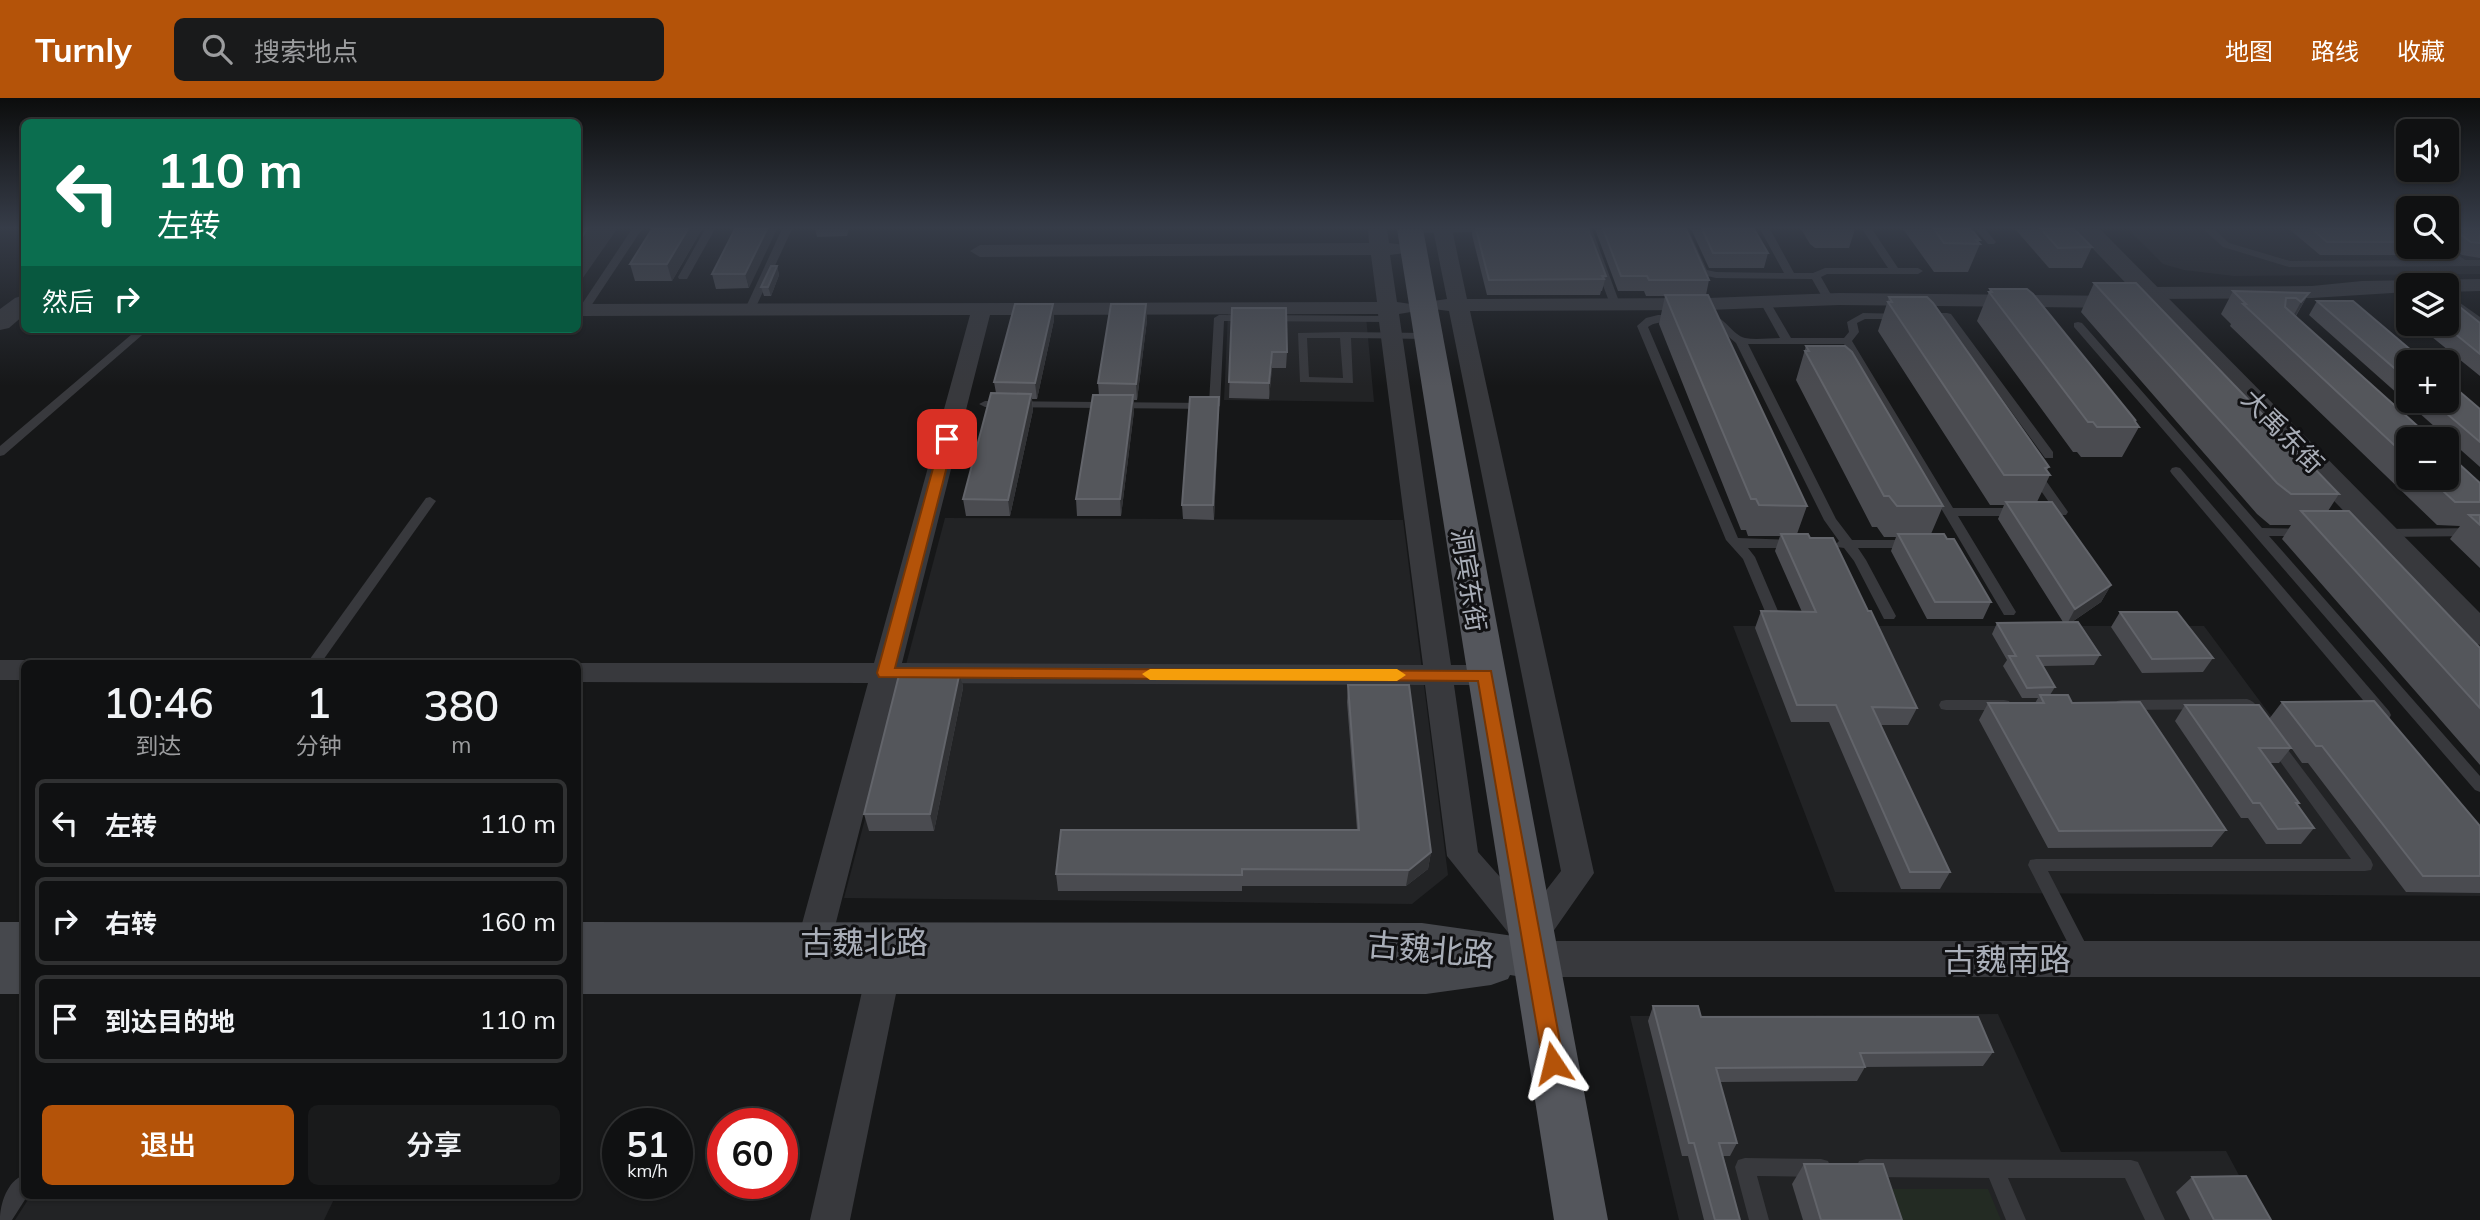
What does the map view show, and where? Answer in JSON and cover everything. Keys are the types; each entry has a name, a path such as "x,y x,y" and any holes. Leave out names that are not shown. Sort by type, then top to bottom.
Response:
{"main road":[{"name":"洞宾东街","path":"1413,281 1414,317 1485,676 1581,1220"},
{"path":"0,942 21,942"},
{"name":"古魏北路","path":"581,942 1422,943 1533,947"},
{"name":"古魏北路","path":"581,974 1426,974 1533,947"},
{"path":"0,974 21,974"}],"street":[{"name":"大禹东街","path":"2137,281 2377,532 2480,633"},
{"path":"2459,285 2480,285"},
{"path":"581,310 982,308 1414,317 1615,304 2152,297 2396,287"},
{"path":"814,942 982,308"},
{"path":"1414,317 1578,873 1533,947 1463,856 1438,675 1414,317"},
{"path":"0,670 21,670"},
{"path":"581,672 1485,676"},
{"name":"古魏南路","path":"1533,947 2085,959 2480,959"},
{"path":"830,1220 883,974"}],"lane":[{"path":"581,309 600,281"},
{"path":"750,309 763,281"},
{"path":"1607,281 1615,304"},
{"path":"1818,281 1829,300"},
{"path":"1765,302 1787,341"},
{"path":"2459,306 2480,323"},
{"path":"1847,341 1854,332 1852,322 1863,316 1947,316 2049,455 2032,460 2062,512 1950,512"},
{"path":"1345,335 1349,381 1304,380 1302,335 1345,335 1414,317"},
{"path":"985,404 1214,406 1219,318 1414,317"},
{"path":"1774,618 1749,557 1736,544 1642,326 1647,321 1657,318 1713,318 1741,341 1840,544 1860,560 1889,617"},
{"path":"2078,325 2480,786"},
{"path":"0,452 139,333"},
{"path":"1741,341 1847,341"},
{"path":"1847,341 1950,512 1962,544 2009,612"},
{"path":"2176,471 2390,723"},
{"path":"316,660 430,501"},
{"path":"2259,532 2313,532"},
{"path":"2377,532 2480,533"},
{"path":"1736,544 1805,544"},
{"path":"1840,544 1928,544"},
{"path":"1946,705 2015,705"},
{"path":"2085,959 2036,865 2365,865 2247,705 2110,705"},
{"path":"1759,1220 1745,1167 2131,1170 2155,1220"},
{"path":"1995,1169 2016,1220"},
{"path":"1,1220 21,1189"}],"shaded area":[{"path":"1228,314 1366,316 1374,402 1224,400"},
{"path":"945,518 1403,520 1448,875 1412,904 844,898"},
{"path":"1733,626 2204,626 2271,716 2361,715 2480,858 2480,896 1835,892"},
{"path":"1998,1014 2061,1152 2226,1151 2263,1220 1679,1220 1630,1016"},
{"path":"1892,1189 1988,1189 2001,1220 1903,1220"},
{"path":"28,1199 334,1199 324,1220 15,1220"}],"building":[{"path":"764,281 770,281 768,287 761,287"},
{"path":"2094,283 2136,283 2339,494 2291,494 2277,483"},
{"path":"1990,289 2027,289 2033,294 2139,427 2097,427 2093,422 2088,422 1989,292 1992,292"},
{"path":"2233,291 2309,293 2301,302 2296,298 2286,298 2285,307 2396,407 2396,413 2403,413 2419,427 2396,427 2396,447 2243,304 2246,304"},
{"path":"1665,295 1708,295 1807,506 1759,505 1756,499 1751,499"},
{"path":"1889,297 1927,297 1933,303 2049,467 2045,468 2050,475 2004,475 1888,302 1892,302"},
{"path":"2317,301 2353,301 2411,350 2396,350 2396,370"},
{"path":"1015,304 1053,304 1035,383 994,382"},
{"path":"1111,304 1146,304 1136,384 1098,383"},
{"path":"2459,306 2480,323 2480,354 2458,336"},
{"path":"1232,308 1286,308 1287,352 1272,352 1269,383 1229,382"},
{"path":"1806,346 1845,346 1852,352 1943,506 1897,506 1889,496 1884,496 1805,351 1809,351"},
{"path":"2459,391 2480,409 2480,442 2446,413 2459,413"},
{"path":"991,393 1031,394 1008,500 963,499"},
{"path":"1093,395 1133,395 1120,499 1076,499"},
{"path":"1190,397 1219,397 1213,505 1182,505"},
{"path":"2459,464 2480,483 2480,502 2455,502 2442,490 2459,490"},
{"path":"2006,502 2052,502 2111,585 2075,609"},
{"path":"2301,511 2349,511 2480,648 2480,708"},
{"path":"2469,515 2480,515 2480,525"},
{"path":"1781,534 1833,538 1868,611 1871,611 1917,708 1872,707 1950,872 1910,872 1836,705 1797,705 1761,611 1816,612"},
{"path":"1898,534 1944,534 1947,539 1954,539 1991,602 1935,602"},
{"path":"2120,612 2177,612 2213,658 2152,659"},
{"path":"2078,622 2100,655 2037,656 2055,687 2027,688 2009,656 2016,656 1997,623"},
{"path":"900,671 960,671 930,814 864,814"},
{"path":"1348,685 1409,685 1431,852 1409,870 1242,869 1242,875 1056,874 1061,830 1359,830"},
{"path":"2040,695 2068,695 2072,703 2140,702 2226,830 2059,831 1988,703 2044,703"},
{"path":"2374,701 2480,826 2480,876 2423,876 2322,746 2316,746 2282,702"},
{"path":"2185,705 2259,705 2291,748 2259,748 2314,828 2278,829 2260,803 2253,803"},
{"path":"1653,1006 1698,1006 1701,1017 1978,1017 1993,1052 1860,1053 1865,1067 1716,1068 1737,1143 1719,1143 1740,1220 1715,1220 1694,1143 1689,1143"},
{"path":"1804,1164 1883,1164 1902,1220 1821,1220"},
{"path":"2246,1176 2271,1220 2214,1220 2192,1177"}],"slow traffic":[{"path":"1150,674 1397,675"}],"route":[{"path":"947,439 885,673 1485,676 1553,1063"}]}
